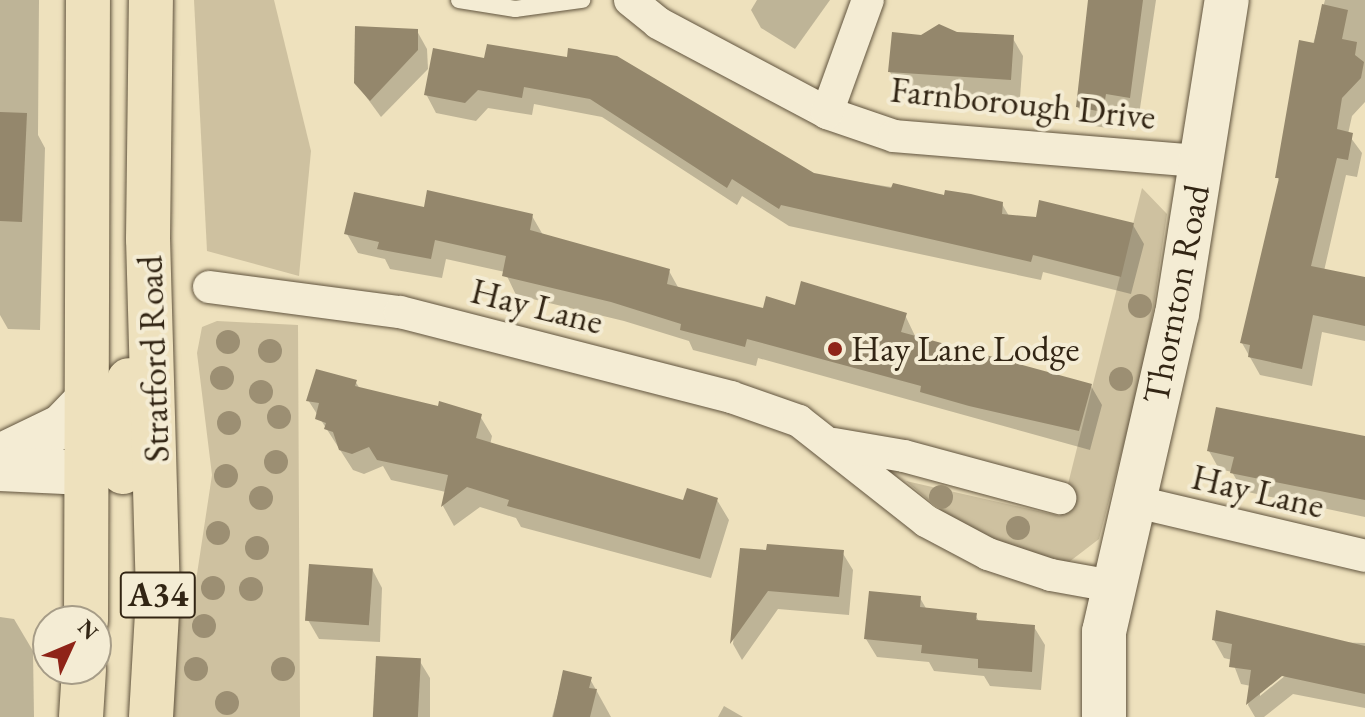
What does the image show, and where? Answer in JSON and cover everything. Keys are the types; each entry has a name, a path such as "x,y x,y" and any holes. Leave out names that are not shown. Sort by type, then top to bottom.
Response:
{"highway":[{"name":"Stratford Road","path":"88,0 86,401 122,472 158,596 151,717"},
{"name":"Stratford Road","path":"90,605 122,472 131,347 129,273 148,239 151,0"},
{"path":"81,717 83,685"}],"street":[{"name":"Farnborough Drive","path":"630,0 658,23 827,113 894,136 1200,161"},
{"path":"827,113 868,0"},
{"name":"Thornton Road","path":"1104,717 1104,632 1112,586 1177,314 1227,0"},
{"name":"Hay Lane","path":"209,287 400,312 731,397 799,421 834,444 926,521 988,554 1051,575 1112,586"},
{"path":"0,456 62,426 86,401"},
{"name":"Hay Lane","path":"834,444 904,456 1060,498"},
{"path":"0,469 122,472"},
{"name":"Hay Lane","path":"1133,501 1365,556"}],"lane":[{"path":"459,0 515,9 582,0"}],"shaded area":[{"path":"194,0 274,0 311,151 299,276 207,251"},
{"path":"1142,188 1167,214 1146,359 1099,539 1069,562 1009,549 945,514 906,481 1060,516"},
{"path":"217,321 298,325 300,717 171,717 177,613 192,607 212,475 197,353 202,327"}],"building":[{"path":"1088,0 1143,0 1130,98 1106,94 1103,112 1076,107"},
{"path":"1322,4 1348,10 1342,39 1357,42 1355,55 1364,62 1361,78 1342,98 1337,129 1353,133 1348,160 1337,158 1311,266 1365,277 1365,326 1313,315 1302,369 1248,357 1250,345 1240,343 1279,178 1275,178 1299,40 1314,43"},
{"path":"939,24 957,32 1014,35 1011,80 888,72 892,32 921,35"},
{"path":"355,26 418,29 418,50 370,101 354,83"},
{"path":"487,44 567,57 568,48 617,56 814,173 891,188 893,183 944,195 945,190 971,194 1003,202 1002,214 1036,217 1039,200 1134,223 1121,277 1033,255 1031,262 781,205 779,209 732,179 727,188 590,99 524,87 522,98 478,90 465,103 424,95 433,48 484,58"},
{"path":"0,112 27,113 22,222 0,221"},
{"path":"427,190 533,214 530,230 670,269 667,284 763,308 766,296 795,305 801,281 907,313 901,332 1092,384 1079,431 969,406 920,392 921,386 747,339 745,347 680,330 681,324 611,302 502,276 506,256 435,240 431,259 377,249 379,242 344,234 354,192 424,207"},
{"path":"316,369 357,380 355,386 438,406 439,401 482,414 476,438 683,500 687,488 718,498 700,559 507,506 509,500 467,487 441,507 448,475 377,460 369,447 352,454 339,450 333,432 324,429 326,423 315,419 319,403 306,401"},
{"path":"1216,407 1365,436 1365,500 1230,473 1234,457 1207,451"},
{"path":"767,544 844,550 839,597 768,591 730,644 740,548 766,550"},
{"path":"309,564 373,568 369,625 305,621"},
{"path":"869,591 921,596 920,607 977,613 976,620 1035,625 1032,672 978,668 978,659 921,653 922,645 864,639"},
{"path":"1216,610 1365,646 1365,694 1282,676 1246,705 1251,670 1229,667 1232,644 1212,640"},
{"path":"376,656 421,658 418,717 373,717"},
{"path":"563,670 592,677 589,688 597,689 590,717 553,717"}],"place":[{"name":"Hay Lane Lodge","path":"835,349"}]}
